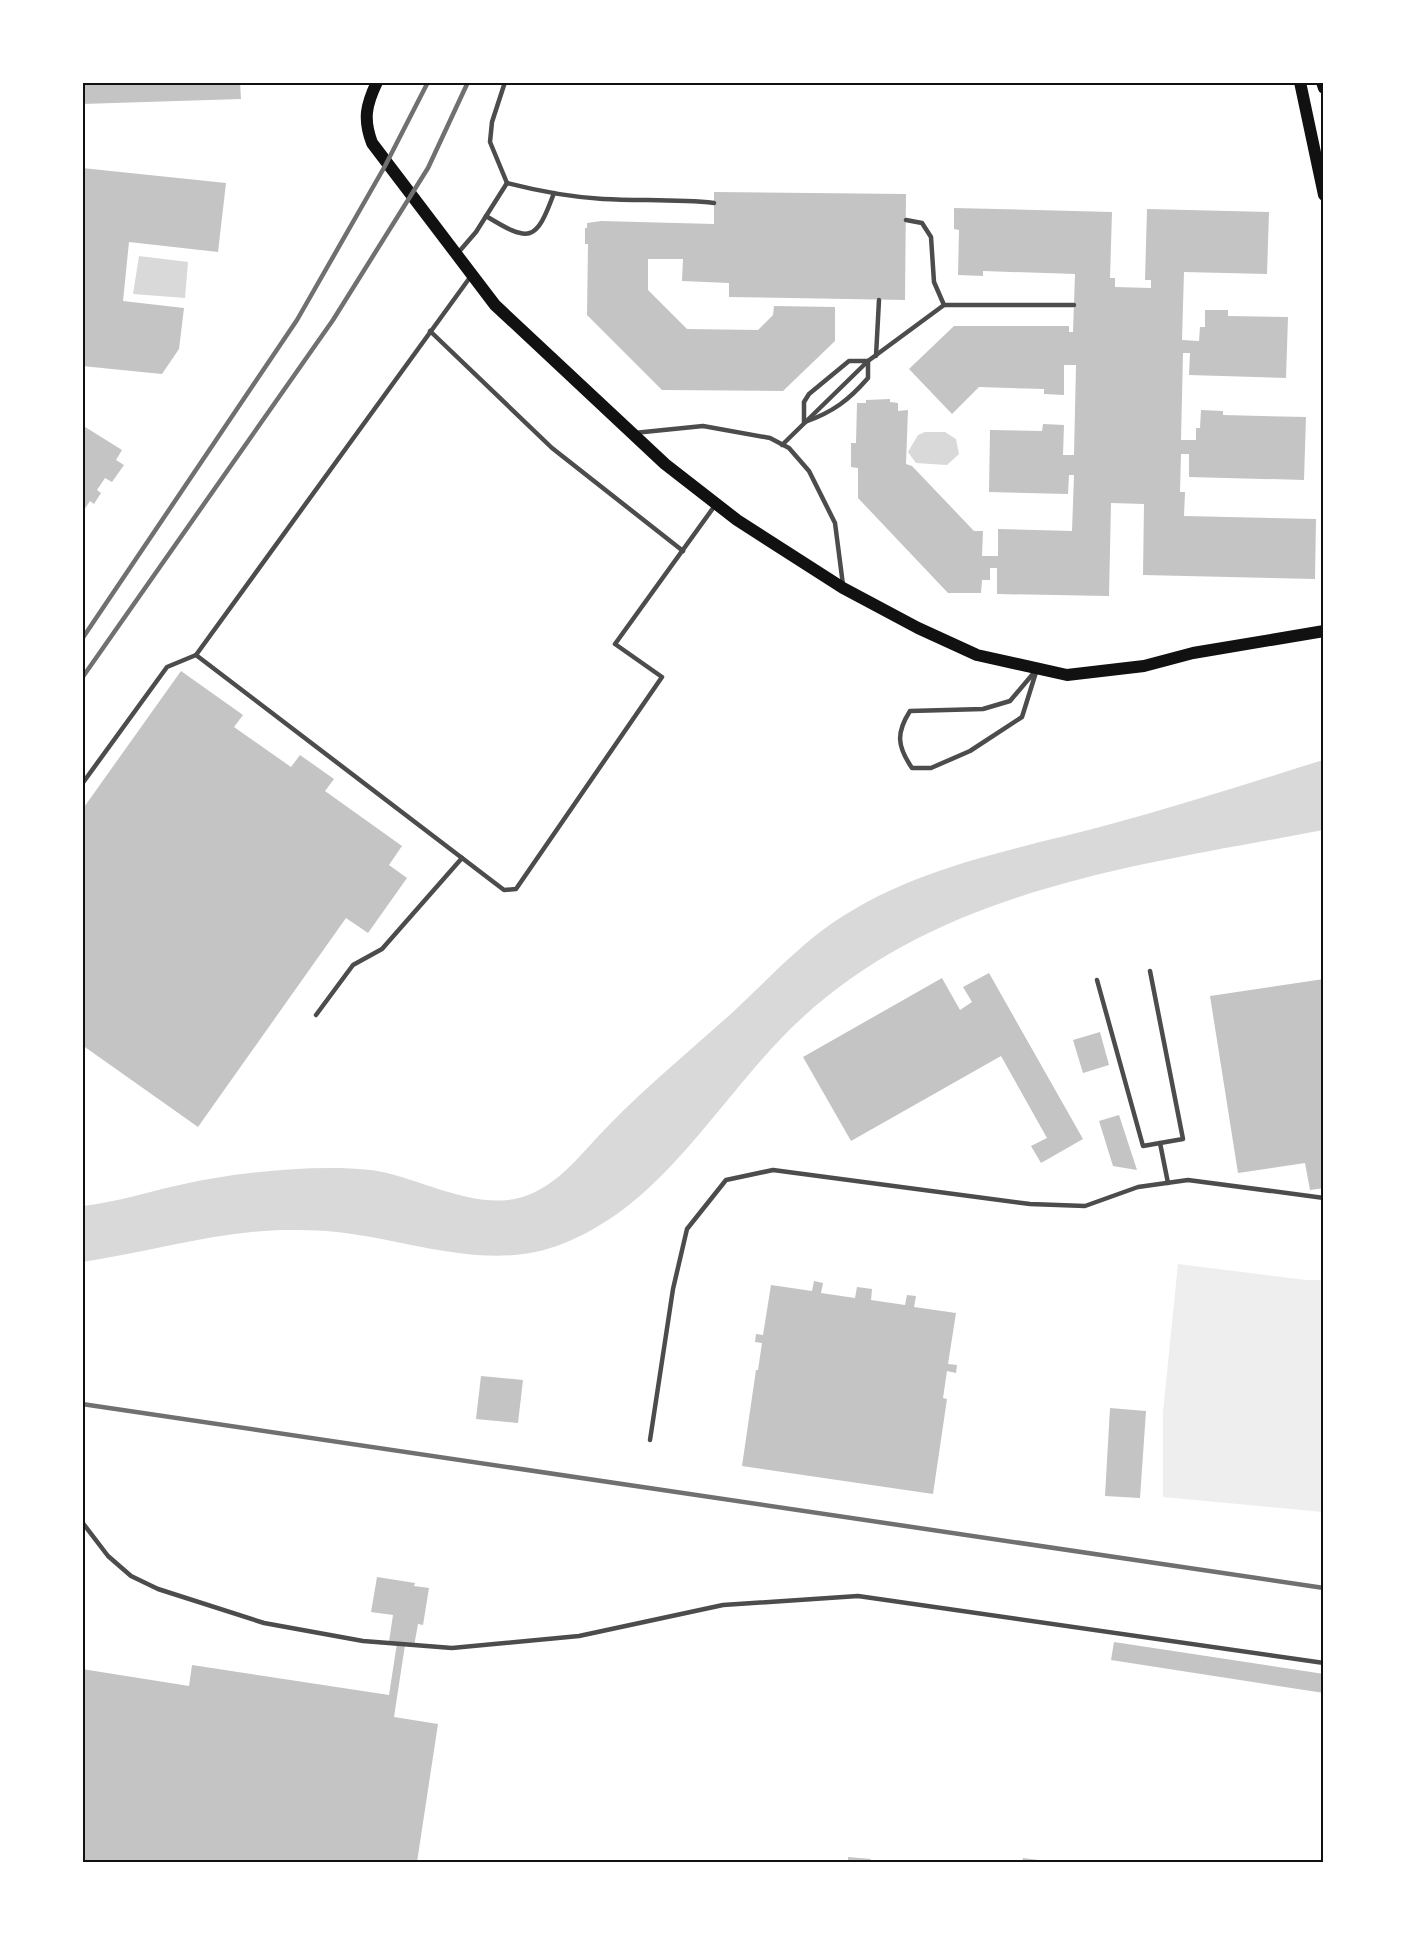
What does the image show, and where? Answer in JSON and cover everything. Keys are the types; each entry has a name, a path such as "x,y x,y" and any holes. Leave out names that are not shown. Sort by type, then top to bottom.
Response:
{"main road":[{"path":"377,82 365,113 366,128 372,143 495,304 665,464 716,504 843,588 918,628 976,655 1067,675 1144,666 1193,653 1323,631"},
{"path":"1300,82 1323,195"},
{"path":"1322,82 1323,88"}],"lane":[{"path":"505,82 492,122 490,142 507,183"},
{"path":"507,183 554,193 602,199 682,200 714,203"},
{"path":"457,254 486,216 507,183"},
{"path":"486,216 510,231 530,234 537,230 544,221 554,193"},
{"path":"906,220 922,223 931,237 934,282 944,305"},
{"path":"82,784 167,667 196,655 472,274"},
{"path":"876,356 879,300"},
{"path":"782,445 868,361 944,305 1074,305"},
{"path":"430,331 552,448 683,551"},
{"path":"804,423 804,402 809,394 849,361 868,361"},
{"path":"804,423 831,413 861,386 868,378 868,361"},
{"path":"632,433 703,426 770,438 789,448 809,471 834,523 843,588"},
{"path":"196,655 504,890 516,889 662,677 615,644 716,504"},
{"path":"1036,669 1022,717 970,751 931,768 912,768 901,752 900,726 910,711 983,709 1010,701 1036,669"},
{"path":"316,1015 353,965 382,949 462,858"},
{"path":"1097,980 1143,1146 1183,1139 1150,971"},
{"path":"1160,1143 1168,1183"},
{"path":"650,1440 673,1289 687,1229 726,1180 773,1170 1030,1204 1085,1206 1138,1187 1188,1180 1323,1198"},
{"path":"82,1522 108,1556 131,1576 158,1589 264,1623 363,1641 452,1648 579,1636 723,1605 858,1596 1323,1663"}],"shaded area":[{"path":"139,256 188,262 185,298 133,294"},
{"path":"925,432 945,432 956,439 959,454 947,465 916,463 908,452 918,435"},
{"path":"1323,760 1323,830 1116,870 1048,888 982,910 918,938 858,974 802,1018 773,1047 663,1174 633,1202 599,1226 562,1244 534,1252 478,1255 337,1232 281,1230 206,1238 83,1262 83,1206 228,1176 277,1170 350,1168 391,1174 452,1193 493,1201 513,1199 533,1193 565,1171 639,1095 733,1012 797,951 853,910 887,892 960,864 1164,809"},
{"path":"1178,1264 1306,1280 1323,1278 1323,1512 1163,1497 1163,1412"}],"building":[{"path":"82,82 240,82 241,99 82,104"},
{"path":"82,168 226,183 218,252 129,242 123,301 184,308 179,349 162,374 82,366"},
{"path":"714,192 906,194 905,300 729,297 729,283 682,281 683,259 648,259 648,290 687,329 758,330 773,315 774,306 835,307 835,341 783,391 662,390 587,315 588,244 585,244 585,228 587,228 587,223 601,221 714,224"},
{"path":"954,208 1112,212 1110,278 1115,278 1115,287 1151,288 1151,280 1145,280 1147,209 1269,212 1267,274 1184,272 1182,340 1199,341 1200,327 1205,327 1205,310 1228,310 1228,316 1288,317 1286,378 1189,375 1190,353 1183,353 1181,440 1196,440 1196,428 1200,428 1201,410 1223,411 1223,415 1306,417 1304,480 1189,477 1189,454 1181,454 1180,492 1185,492 1184,516 1316,519 1315,579 1143,575 1144,504 1111,503 1109,596 997,594 997,568 990,568 990,580 982,580 981,593 948,593 858,498 858,468 851,467 851,443 856,443 857,403 866,403 866,400 890,399 890,402 898,403 898,411 908,410 906,464 912,466 974,531 983,531 982,556 998,556 998,529 1072,531 1074,475 1069,475 1068,494 989,492 990,430 1042,431 1043,424 1064,425 1063,455 1074,455 1076,365 1064,365 1064,395 1044,394 1044,389 979,387 952,414 909,369 954,326 1069,326 1069,332 1073,332 1075,274 983,271 983,276 958,275 959,230 954,229"},
{"path":"82,425 122,450 116,460 124,465 112,482 105,478 97,490 101,493 94,504 90,501 82,513"},
{"path":"181,671 243,715 234,727 291,767 300,755 334,779 325,791 402,846 389,865 407,878 368,933 346,918 198,1127 82,1045 82,810"},
{"path":"989,973 1083,1139 1041,1163 1031,1146 1047,1138 1001,1056 851,1141 803,1057 942,978 960,1010 972,1002 963,987"},
{"path":"1324,979 1324,1188 1310,1190 1305,1163 1238,1173 1210,996"},
{"path":"1100,1032 1109,1065 1083,1073 1073,1040"},
{"path":"1119,1115 1137,1170 1113,1166 1099,1121"},
{"path":"814,1281 823,1283 821,1293 855,1298 857,1287 872,1289 871,1300 905,1305 907,1295 916,1296 914,1307 956,1313 948,1364 957,1365 956,1373 947,1371 943,1398 947,1399 933,1494 742,1466 762,1343 755,1342 756,1334 763,1335 771,1285 812,1291"},
{"path":"481,1376 523,1380 518,1423 476,1419"},
{"path":"1110,1408 1146,1411 1140,1498 1105,1496"},
{"path":"377,1577 415,1583 414,1586 429,1588 423,1625 418,1624 414,1646 405,1645 394,1717 438,1724 417,1862 82,1862 82,1669 189,1686 192,1665 389,1695 397,1643 389,1642 393,1615 371,1612"},
{"path":"1114,1642 1324,1674 1324,1693 1111,1660"},
{"path":"848,1857 871,1859 870,1862 848,1862"},
{"path":"1023,1858 1047,1861 1047,1862 1022,1862"}],"railway":[{"path":"82,639 297,320 385,166 428,82"},
{"path":"82,678 333,320 428,168 468,82"},
{"path":"82,1404 1324,1588"}]}
